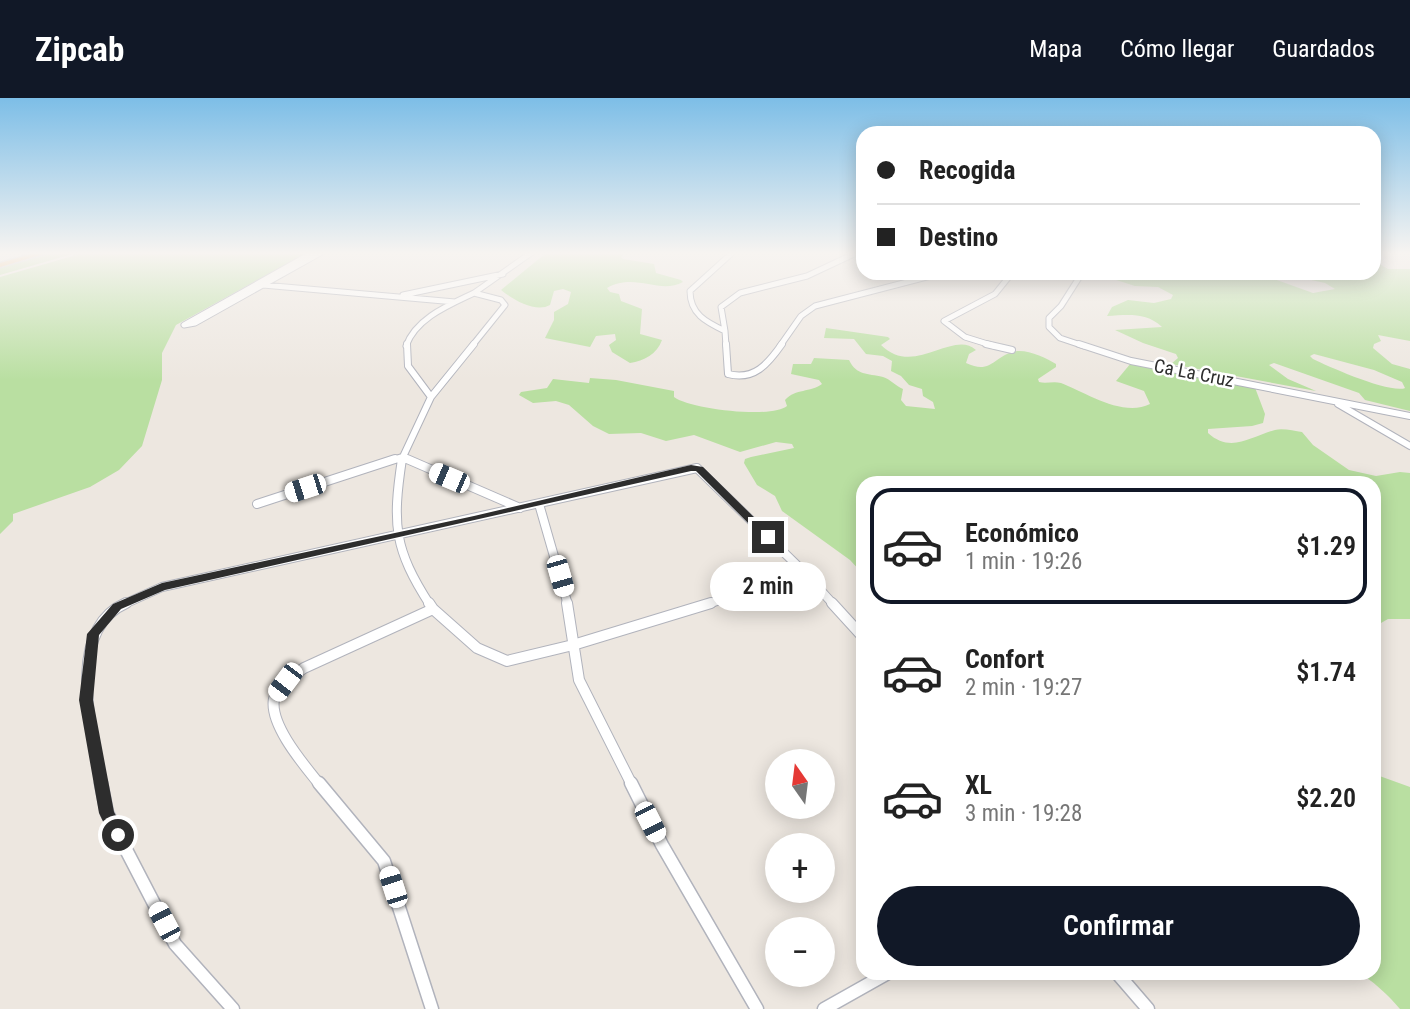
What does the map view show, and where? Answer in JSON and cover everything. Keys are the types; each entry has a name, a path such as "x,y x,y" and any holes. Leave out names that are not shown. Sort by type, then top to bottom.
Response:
{"street":[{"path":"236,296 184,325 195,323 243,296"},
{"path":"380,296 455,302"},
{"path":"397,297 404,296"},
{"path":"431,397 406,362 406,346 412,332 469,296"},
{"path":"490,296 505,305 431,397 402,457 397,490 397,536 408,571 433,609 461,637 499,660 515,660 774,584 804,572"},
{"path":"690,296 691,310 725,331"},
{"path":"732,296 721,307 728,374 743,377 779,351 802,316 815,306 855,296"},
{"path":"993,296 944,321 948,328 969,338 1013,350"},
{"name":"Ca La Cruz","path":"1068,296 1049,318 1049,327 1060,338 1131,361 1410,416"},
{"path":"1329,399 1410,446"},
{"path":"257,503 402,457 520,508"},
{"path":"233,1009 175,944 107,813 86,700 93,634 117,607 162,587 696,468 804,572 856,628"},
{"path":"539,504 567,600 579,680 663,845 757,1009"},
{"path":"432,1009 384,861 299,758 274,714 274,697 285,682 304,668 433,609"},
{"path":"824,1009 876,980"},
{"path":"1123,980 1148,1009"}],"green space":[{"path":"0,296 229,296 176,325 162,353 162,380 142,446 119,470 90,487 13,514 13,521 0,534"},
{"path":"510,296 553,296 550,305 544,307 518,301"},
{"path":"570,296 619,296 621,301 642,309 640,334 662,340 657,349 645,359 630,363 612,352 609,345 616,340 615,334 596,336 590,347 545,338 554,320 554,312 568,304"},
{"path":"1173,296 1410,296 1410,341 1378,335 1381,341 1374,344 1373,348 1392,364 1410,369 1410,411 1365,400 1359,393 1274,363 1269,365 1288,379 1316,391 1171,364 1178,358 1176,354 1115,330 1162,327 1156,322 1136,316 1107,316 1112,307 1128,300 1154,303 1171,299","holes":["1314,354 1374,370 1402,382 1405,388 1387,387 1360,379 1310,356"]},
{"path":"826,328 888,337 890,339 881,345 894,354 907,357 956,345 967,345 976,350 969,354 966,363 981,367 1006,354 1029,352 1056,364 1056,367 1038,379 1039,382 1061,383 1104,402 1128,408 1150,404 1144,391 1116,381 1131,363 1254,385 1265,414 1263,423 1208,429 1208,433 1217,439 1233,443 1278,429 1302,432 1313,445 1349,470 1376,476 856,476 856,566 782,511 775,496 757,485 744,463 745,459 751,457 794,448 792,444 776,442 740,452 694,435 666,441 641,433 609,434 593,426 569,405 556,401 533,403 519,395 521,392 547,388 553,379 589,383 590,378 674,391 674,397 712,409 765,412 787,406 785,400 789,396 822,384 819,380 791,374 793,364 811,364 814,358 849,360 855,369 886,378 903,389 901,400 906,406 935,409 933,402 923,396 922,389 909,385 901,376 891,371 892,361 883,356 866,354 854,339 824,338"},
{"path":"1410,473 1410,619 1388,619 1381,623 1381,476 1376,476"},
{"path":"1381,777 1410,787 1410,1009 1400,1009 1370,980 1381,980"}],"route":[{"path":"118,835 107,813 86,700 93,634 117,607 162,587 474,519 691,468 700,469 768,537"}]}
